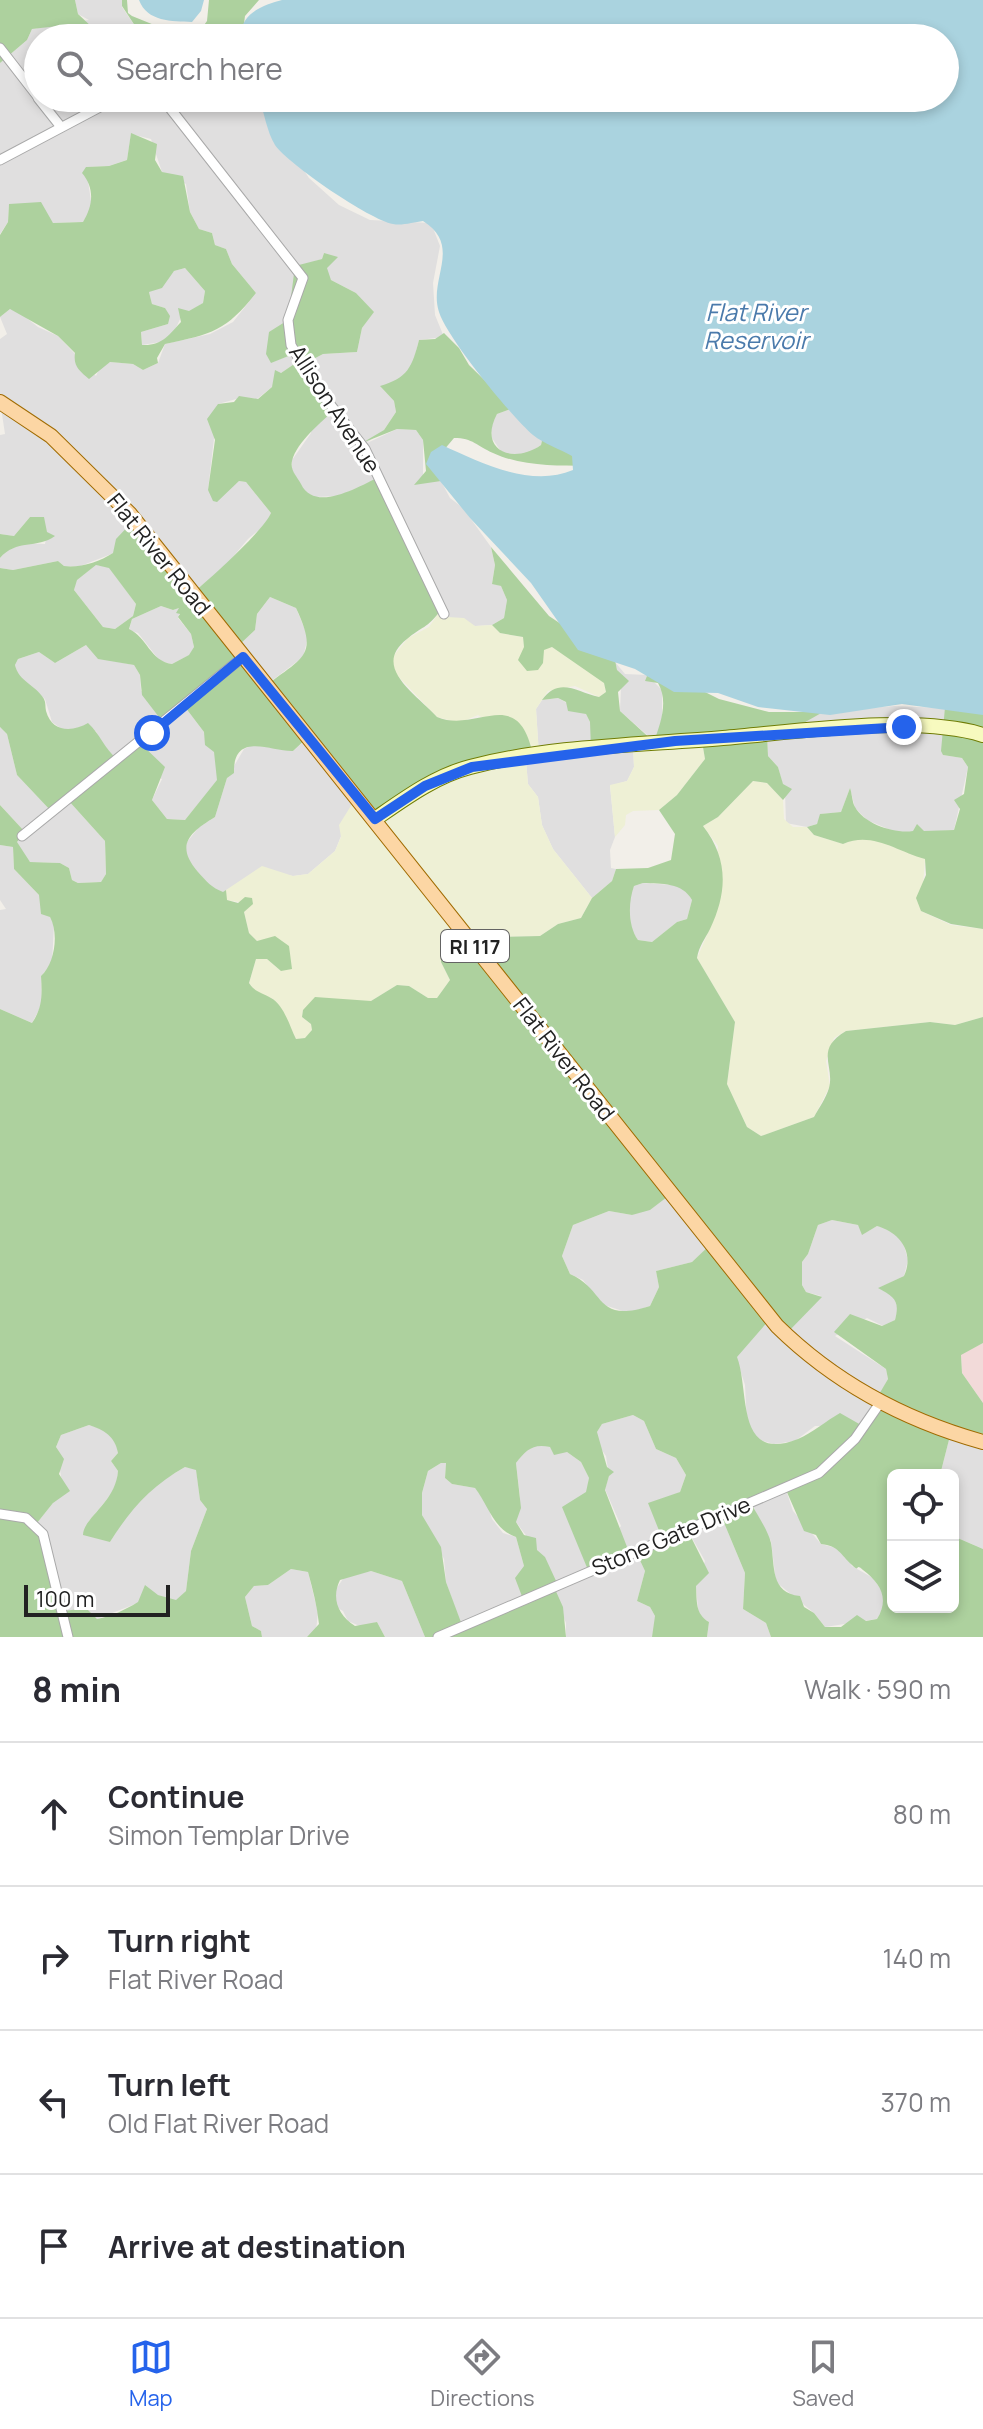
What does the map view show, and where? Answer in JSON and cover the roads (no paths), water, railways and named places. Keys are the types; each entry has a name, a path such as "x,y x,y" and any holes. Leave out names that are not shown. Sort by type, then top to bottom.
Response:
{"main road":[{"name":"Flat River Road","path":"0,402 51,436 130,514 777,1326 842,1381 880,1403 927,1425 983,1442"}],"street":[{"path":"0,48 24,80"},
{"path":"49,112 61,127"},
{"path":"0,160 90,112"},
{"name":"Allison Avenue","path":"173,112 303,278 288,320 291,345 311,380 365,449 444,614"},
{"path":"22,836 243,657"},
{"path":"375,819 413,793 457,771 525,758 675,741 871,727 949,728 983,735"},
{"name":"Stone Gate Drive","path":"438,1637 819,1473 855,1439 880,1403"},
{"path":"0,1514 26,1518 43,1534 68,1637"}],"water":[{"path":"139,0 204,0 201,11 192,22 154,16"},
{"name":"Flat River Reservoir","path":"282,0 983,0 983,715 902,704 830,715 758,707 718,693 674,692 635,669 578,650 531,583 470,518 426,464 431,452 442,445 506,471 540,476 573,470 572,456 537,438 523,425 481,376 444,324 437,300 443,252 435,231 423,221 397,224 382,220 312,177 275,145 263,112 959,112 959,24 244,24 254,12"}]}
